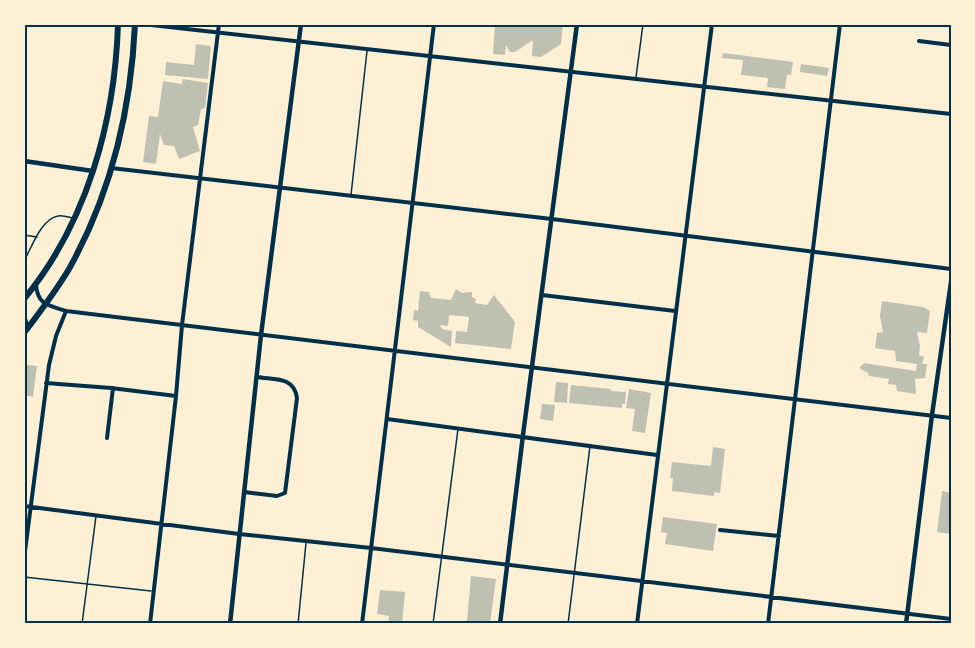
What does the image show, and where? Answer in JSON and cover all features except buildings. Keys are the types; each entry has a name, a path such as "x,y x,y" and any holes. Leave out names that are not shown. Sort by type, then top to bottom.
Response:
{"main road":[{"path":"24,298 46,270 73,218 93,171 112,94 117,59 118,24"},
{"path":"26,330 68,270 98,209 125,119 135,24"}],"street":[{"path":"142,24 951,114"},
{"path":"150,624 182,325 219,24"},
{"path":"230,624 261,335 301,24"},
{"path":"362,624 434,24"},
{"path":"500,624 577,24"},
{"path":"637,624 702,87 712,24"},
{"path":"768,624 840,24"},
{"path":"919,41 951,45"},
{"path":"24,161 93,171"},
{"path":"110,168 552,219 951,269"},
{"path":"906,624 951,282"},
{"path":"36,285 38,298 46,304 66,311 951,418"},
{"path":"542,295 675,311"},
{"path":"24,559 46,383 57,336 66,311"},
{"path":"24,316 26,330"},
{"path":"244,492 277,496 285,493 296,409 296,389 292,384 257,377"},
{"path":"46,383 176,396"},
{"path":"107,438 113,388"},
{"path":"387,419 523,435 657,455"},
{"path":"24,506 951,619"},
{"path":"720,530 779,536"}],"lane":[{"path":"636,80 643,24"},
{"path":"351,196 368,50"},
{"path":"24,261 50,219 60,215 73,218"},
{"path":"24,234 37,237"},
{"path":"433,624 458,427"},
{"path":"568,624 590,445"},
{"path":"82,624 96,515"},
{"path":"298,624 306,542"},
{"path":"24,577 154,591"}]}
